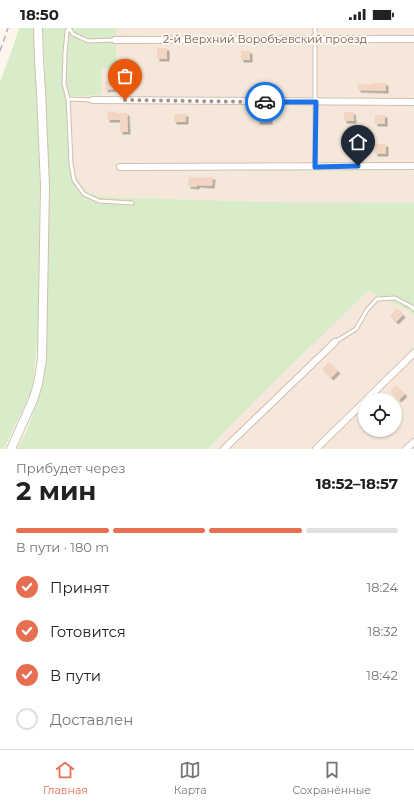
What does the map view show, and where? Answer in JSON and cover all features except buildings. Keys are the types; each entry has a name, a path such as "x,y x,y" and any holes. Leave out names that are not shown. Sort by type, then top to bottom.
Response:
{"street":[{"path":"11,449 33,400 38,384 42,359 45,186 38,28"},
{"name":"2-й Верхний Воробъевский проезд","path":"115,40 414,39"},
{"path":"93,100 414,102"},
{"path":"120,167 414,166"},
{"path":"224,449 335,342"},
{"path":"374,393 414,353"},
{"path":"316,449 358,409"},
{"path":"406,449 414,442"}],"lane":[{"path":"69,28 73,34 88,41 115,40"},
{"path":"69,28 67,32 64,54 64,84 68,99 71,164 74,180 84,194 99,200 132,203"},
{"path":"315,28 315,167"},
{"path":"68,99 93,100"},
{"path":"335,342 356,329 367,310 377,299 395,298 414,309"}],"shaded area":[{"path":"116,28 414,28 414,203 273,202 101,197 87,192 77,180 73,166 69,97 101,95 101,69 117,67"},
{"path":"368,291 406,309 414,316 414,449 208,449 270,386"}],"green space":[{"path":"19,28 34,28 40,185 38,337 33,384 28,399 4,449 0,449 0,82"},
{"path":"43,28 116,28 117,67 101,69 101,95 69,97 73,166 77,180 87,192 101,197 273,202 414,203 414,316 406,309 368,291 270,386 208,449 17,449 26,432 37,403 42,384 47,338 46,294 49,184"}],"railway":[{"path":"0,51 8,28"}],"way so far":[{"path":"125,100 265,102"}],"route":[{"path":"265,102 316,102 315,167 358,166"}]}
